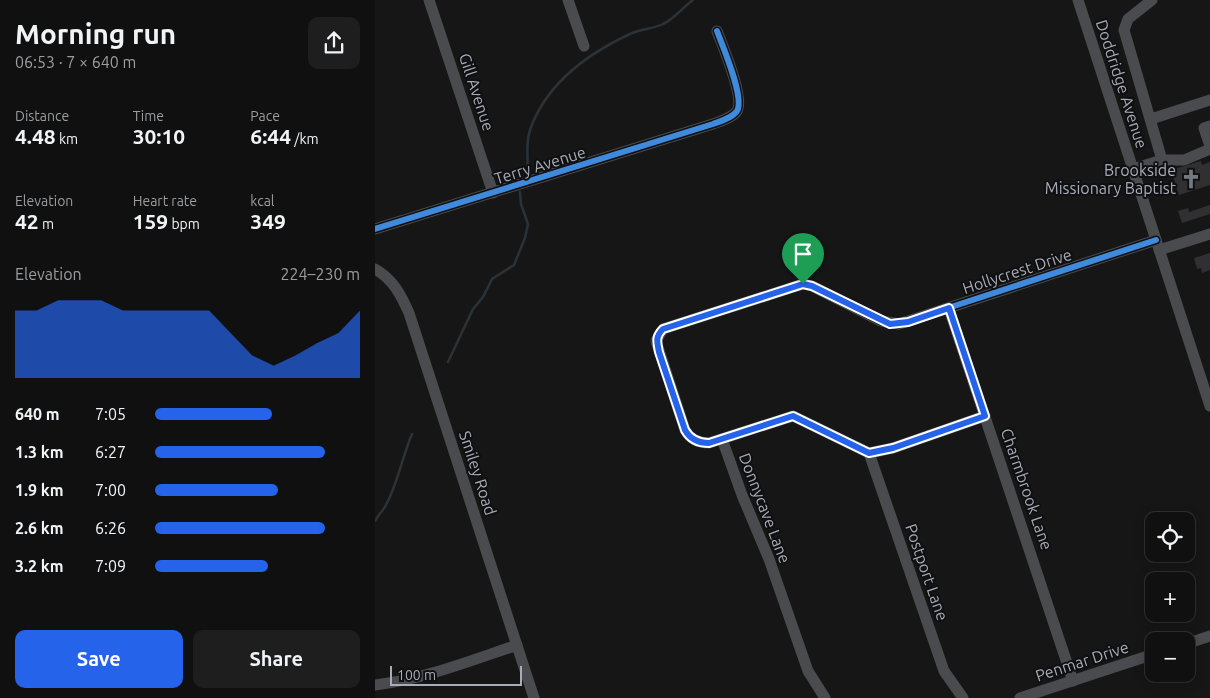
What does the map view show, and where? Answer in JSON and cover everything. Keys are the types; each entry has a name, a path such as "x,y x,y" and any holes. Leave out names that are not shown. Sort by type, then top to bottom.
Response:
{"street":[{"name":"Gill Avenue","path":"429,0 493,193"},
{"path":"569,0 584,46"},
{"name":"Doddridge Avenue","path":"1078,0 1209,399"},
{"path":"1152,0 1128,19 1124,30 1162,160"},
{"name":"Terry Avenue","path":"375,230 713,124 732,116 739,103 717,31"},
{"path":"1151,119 1210,100"},
{"path":"1133,169 1162,160 1184,160 1210,147 1205,128 1210,126"},
{"name":"Hollycrest Drive","path":"663,329 803,284 812,286 890,324 908,322 1158,245 1210,234"},
{"name":"Smiley Road","path":"375,269 390,280 409,314 534,698"},
{"name":"Charmbrook Lane","path":"949,308 1073,681"},
{"name":"Donnycave Lane","path":"663,329 656,340 685,430 691,438 699,442 709,443 722,439 742,495 769,559 808,671 825,698"},
{"path":"722,439 793,416 869,453 893,448 985,416"},
{"name":"Postport Lane","path":"869,453 944,671 963,698"},
{"path":"1195,641 1210,636"},
{"path":"375,686 401,682 517,645"},
{"name":"Penmar Drive","path":"1020,698 1145,657"}],"building":[{"name":"Brookside Missionary Baptist","path":"1201,161 1202,165 1210,162 1210,185 1179,195 1171,170"},
{"path":"1210,205 1210,214 1182,223 1178,211 1188,208 1189,212"},
{"path":"1210,253 1210,270 1202,273 1201,268 1197,269 1194,258"}],"waterway":[{"path":"527,172 530,130 537,113 557,85 570,72 598,51 634,32 663,24 693,0"},
{"path":"448,362 473,309 483,297 492,279 514,265 525,238 528,224 521,204 520,192"},
{"path":"375,521 390,497 412,434"}],"cycle path":[{"path":"375,229 713,124 729,117 737,111 739,104 738,95 736,84 717,31"},
{"path":"985,416 893,448 869,453 793,416 709,443 701,442 692,438 685,430 656,341 663,329 803,284 812,286 881,321 899,324 1156,240"}],"place":[{"name":"Brookside Missionary Baptist","path":"1191,179"}],"route":[{"path":"803,284 812,286 890,324 908,322 949,308 985,416 893,448 869,453 793,416 709,443 699,442 691,438 685,430 659,352 656,340 658,334 663,329 803,284"}]}
